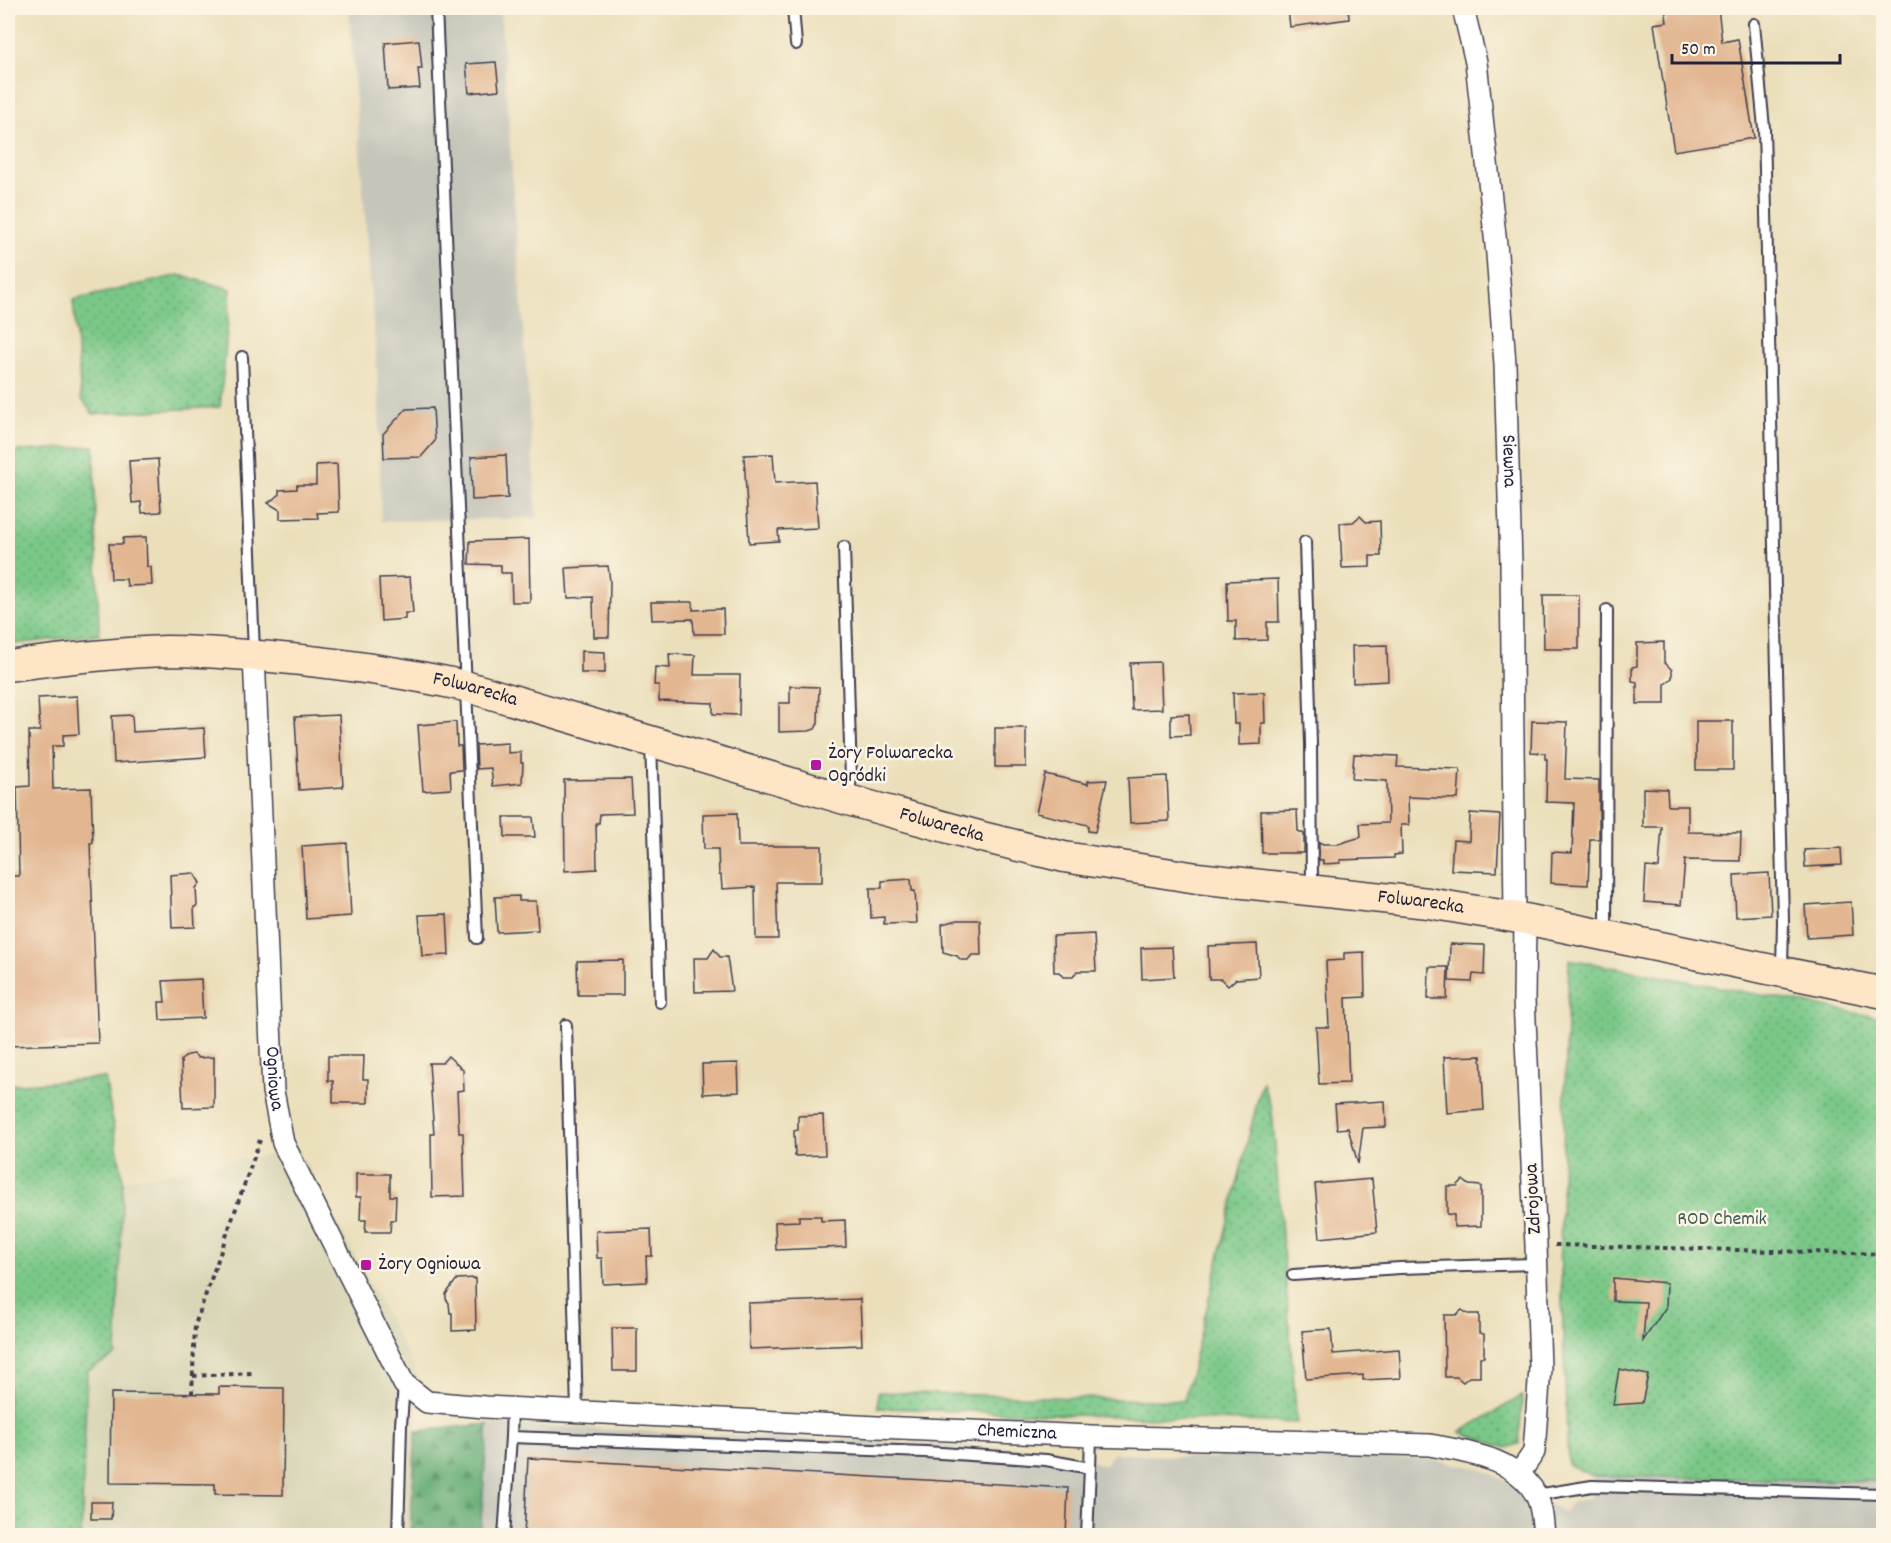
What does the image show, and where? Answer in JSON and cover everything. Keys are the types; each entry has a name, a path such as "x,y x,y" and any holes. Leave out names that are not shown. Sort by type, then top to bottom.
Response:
{"street":[{"name":"Siewna","path":"1463,8 1477,73 1497,254 1505,364 1520,918"},
{"name":"Folwarecka","path":"8,666 79,656 167,651 321,662 407,673 465,686 848,800 982,837 1064,856 1197,878 1428,903 1520,918 1884,993"},
{"name":"Ogniowa","path":"254,656 273,1091 283,1143 404,1384 427,1402 485,1407"},
{"name":"Zdrojowa","path":"1519,1474 1534,1452 1540,1368 1537,1255 1520,918"},
{"name":"Chemiczna","path":"485,1407 1091,1436 1430,1445 1500,1463 1519,1474 1536,1495"},
{"path":"1536,1495 1544,1536"}],"lane":[{"path":"436,8 477,938"},
{"path":"793,8 796,44"},
{"path":"1754,24 1764,128 1783,898 1782,972"},
{"path":"242,357 254,656"},
{"path":"1305,542 1311,744 1312,891"},
{"path":"844,547 851,778 848,800"},
{"path":"1606,935 1607,610"},
{"path":"651,741 660,1002"},
{"path":"566,1025 577,1411"},
{"path":"1293,1275 1537,1255"},
{"path":"398,1536 404,1384"},
{"path":"504,1536 512,1408"},
{"path":"1086,1536 1091,1436"},
{"path":"511,1437 925,1452 1046,1460 1090,1468"},
{"path":"1536,1495 1592,1486 1884,1494"}],"path":[{"path":"192,1394 195,1325 263,1132 277,1119"},
{"path":"1537,1255 1884,1254"},
{"path":"193,1376 252,1373"}],"shaded area":[{"path":"349,8 500,8 537,518 381,521 379,397"},
{"path":"293,1151 305,1161 419,1377 410,1535 81,1536 87,1370 116,1354 123,1180"},
{"path":"488,1424 1060,1450 1104,1466 1114,1453 1218,1459 1218,1454 1423,1459 1480,1468 1565,1512 1571,1503 1592,1497 1592,1476 1884,1481 1883,1536 480,1536"}],"green space":[{"path":"179,275 231,289 220,407 93,414 81,398 73,300"},
{"path":"94,446 99,634 8,645 8,452"},
{"name":"ROD Chemik","path":"1569,959 1883,1018 1883,1481 1592,1476 1568,1464 1560,1245"},
{"path":"105,1078 123,1180 116,1355 87,1371 81,1535 8,1535 8,1085"},
{"path":"1262,1082 1272,1110 1297,1423 878,1408 878,1392 1184,1401"},
{"path":"1522,1396 1519,1444 1506,1448 1460,1432"},
{"path":"488,1424 480,1535 410,1535 416,1431"}],"building":[{"path":"1288,8 1348,8 1349,19 1290,27"},
{"path":"1665,8 1718,8 1722,42 1738,39 1754,138 1674,151 1654,24 1667,22"},
{"path":"419,40 422,69 418,69 420,88 388,90 385,43"},
{"path":"496,62 499,90 469,93 466,64"},
{"path":"433,408 435,441 421,457 384,458 383,434 406,409"},
{"path":"773,454 775,483 815,481 818,528 778,530 779,541 749,543 744,455"},
{"path":"506,455 508,498 472,500 471,457"},
{"path":"158,459 161,512 142,513 141,502 132,503 129,461"},
{"path":"337,464 339,512 317,513 318,518 280,519 280,510 268,503 279,495 279,490 297,489 297,485 316,485 316,465"},
{"path":"1360,516 1366,522 1380,521 1381,556 1370,556 1370,567 1342,568 1340,523 1353,522"},
{"path":"146,537 147,567 151,567 152,585 127,586 126,579 111,579 109,544 123,544 123,538"},
{"path":"529,539 530,602 512,602 511,573 501,573 501,565 469,564 470,541"},
{"path":"608,566 609,637 594,637 593,597 568,598 566,568"},
{"path":"410,577 413,613 405,613 405,619 381,621 379,578"},
{"path":"1278,579 1279,622 1267,622 1267,640 1236,641 1236,621 1228,621 1227,581"},
{"path":"1543,595 1579,595 1579,649 1544,649"},
{"path":"651,602 693,602 693,610 723,609 724,634 694,634 693,619 652,620"},
{"path":"1664,642 1664,662 1672,670 1672,678 1665,684 1665,704 1637,704 1637,682 1632,681 1632,667 1637,666 1637,643"},
{"path":"1387,645 1388,681 1353,683 1352,646"},
{"path":"581,651 605,652 605,673 581,673"},
{"path":"669,654 695,655 694,675 740,675 739,715 713,714 713,703 659,701 659,685 654,685 655,667 670,668"},
{"path":"1160,662 1162,709 1132,710 1130,663"},
{"path":"790,686 819,687 818,723 815,729 779,732 779,703 790,703"},
{"path":"1264,692 1265,723 1261,723 1261,744 1239,745 1239,724 1234,724 1233,693"},
{"path":"77,696 79,734 63,735 63,746 52,746 53,789 91,788 93,843 90,843 98,1043 8,1046 8,988 13,988 9,876 19,876 17,787 30,786 29,731 40,731 38,698"},
{"path":"1189,714 1190,735 1171,736 1171,715"},
{"path":"132,715 133,732 204,728 206,757 114,763 112,716"},
{"path":"339,715 343,787 299,790 295,717"},
{"path":"1532,721 1567,722 1565,779 1599,780 1599,839 1590,839 1588,885 1551,883 1552,852 1572,853 1574,803 1546,802 1547,759 1545,759 1545,753 1531,752"},
{"path":"1696,721 1733,721 1733,770 1696,770"},
{"path":"456,722 457,746 461,746 462,770 450,771 451,789 423,791 418,725"},
{"path":"995,728 1026,728 1026,767 995,767"},
{"path":"508,743 508,753 521,752 522,783 493,786 491,768 477,769 476,745"},
{"path":"1354,754 1398,756 1397,767 1460,769 1458,799 1408,797 1409,825 1401,825 1402,854 1394,855 1394,858 1340,860 1340,863 1323,864 1323,860 1319,860 1319,842 1338,844 1361,837 1360,824 1388,823 1387,781 1352,779"},
{"path":"1045,774 1088,784 1088,781 1107,780 1095,832 1088,831 1088,825 1036,813"},
{"path":"1167,776 1169,821 1130,823 1128,778"},
{"path":"631,779 633,813 600,814 599,823 596,823 597,869 565,871 564,780"},
{"path":"1643,788 1667,789 1668,806 1688,806 1688,832 1741,833 1740,861 1685,860 1681,905 1644,902 1646,867 1659,868 1662,827 1643,827"},
{"path":"1297,810 1298,831 1304,834 1304,853 1262,853 1261,811"},
{"path":"737,813 738,846 822,846 822,882 776,882 778,939 756,939 755,887 722,889 718,849 704,849 703,814"},
{"path":"1470,813 1500,815 1497,872 1451,870 1453,840 1469,841"},
{"path":"504,817 533,817 535,837 505,837"},
{"path":"347,843 351,916 306,919 302,846"},
{"path":"1841,848 1842,865 1805,867 1804,850"},
{"path":"194,873 200,883 196,888 195,927 172,928 170,875"},
{"path":"1769,873 1771,915 1736,917 1734,875"},
{"path":"911,879 912,891 915,891 917,923 884,924 884,917 871,918 870,888 882,888 882,881"},
{"path":"519,896 519,901 536,901 538,930 497,932 495,897"},
{"path":"1851,902 1853,935 1807,938 1805,905"},
{"path":"447,914 449,955 422,956 419,915"},
{"path":"958,920 980,920 981,955 972,955 968,960 961,960 957,956 943,952 942,924"},
{"path":"1094,934 1096,971 1077,971 1073,977 1063,977 1059,972 1054,972 1053,936"},
{"path":"1257,944 1259,977 1236,979 1228,986 1221,979 1209,979 1208,946"},
{"path":"1450,944 1485,945 1484,975 1473,974 1472,982 1449,981"},
{"path":"1172,947 1174,977 1142,979 1141,948"},
{"path":"714,949 720,957 727,957 732,991 695,992 694,958 708,958"},
{"path":"1364,952 1365,997 1346,998 1349,1083 1319,1084 1316,1027 1329,1027 1326,961 1344,960 1344,953"},
{"path":"623,960 623,995 578,995 577,961"},
{"path":"1429,967 1448,967 1447,999 1428,999"},
{"path":"201,979 203,1018 160,1020 159,1002 165,1002 163,981"},
{"path":"194,1054 198,1058 214,1057 214,1107 183,1108 181,1060"},
{"path":"328,1056 364,1056 363,1079 368,1079 368,1103 333,1103 333,1081 328,1081"},
{"path":"448,1056 463,1070 464,1090 457,1091 459,1133 463,1133 465,1196 432,1197 431,1134 434,1134 429,1063 442,1063"},
{"path":"1481,1056 1484,1110 1447,1113 1444,1057"},
{"path":"738,1063 739,1092 703,1094 702,1064"},
{"path":"1385,1101 1386,1127 1363,1128 1358,1164 1348,1128 1337,1129 1335,1104"},
{"path":"823,1115 825,1155 795,1156 794,1131 798,1130 798,1116"},
{"path":"356,1174 390,1174 390,1196 396,1196 395,1220 391,1220 390,1232 365,1232 366,1220 360,1220 361,1197 356,1197"},
{"path":"1372,1179 1377,1232 1320,1238 1315,1184"},
{"path":"1463,1180 1469,1185 1481,1186 1481,1226 1454,1227 1454,1215 1447,1214 1447,1186 1457,1186"},
{"path":"799,1216 821,1216 821,1221 845,1220 846,1247 776,1250 775,1222 799,1221"},
{"path":"651,1229 652,1256 646,1256 647,1282 603,1284 602,1258 597,1258 596,1231"},
{"path":"475,1278 476,1330 452,1331 452,1313 450,1313 446,1294 457,1279"},
{"path":"1613,1278 1667,1283 1666,1307 1643,1341 1646,1302 1613,1301"},
{"path":"860,1299 862,1345 749,1349 748,1303"},
{"path":"1462,1310 1468,1314 1479,1314 1479,1333 1484,1334 1484,1357 1480,1357 1480,1377 1469,1377 1463,1382 1457,1377 1445,1377 1444,1315 1456,1315"},
{"path":"612,1328 637,1328 637,1371 613,1371"},
{"path":"1331,1329 1333,1354 1399,1349 1401,1378 1363,1380 1363,1375 1306,1379 1302,1331"},
{"path":"1619,1369 1648,1375 1642,1403 1613,1405"},
{"path":"219,1387 284,1388 283,1495 215,1494 215,1484 110,1483 111,1393 219,1394"},
{"path":"528,1458 1068,1488 1066,1536 524,1536"},
{"path":"91,1502 112,1502 111,1519 91,1519"}],"place":[{"name":"Żory Folwarecka Ogródki","path":"816,765"},
{"name":"Żory Ogniowa","path":"366,1265"}]}
